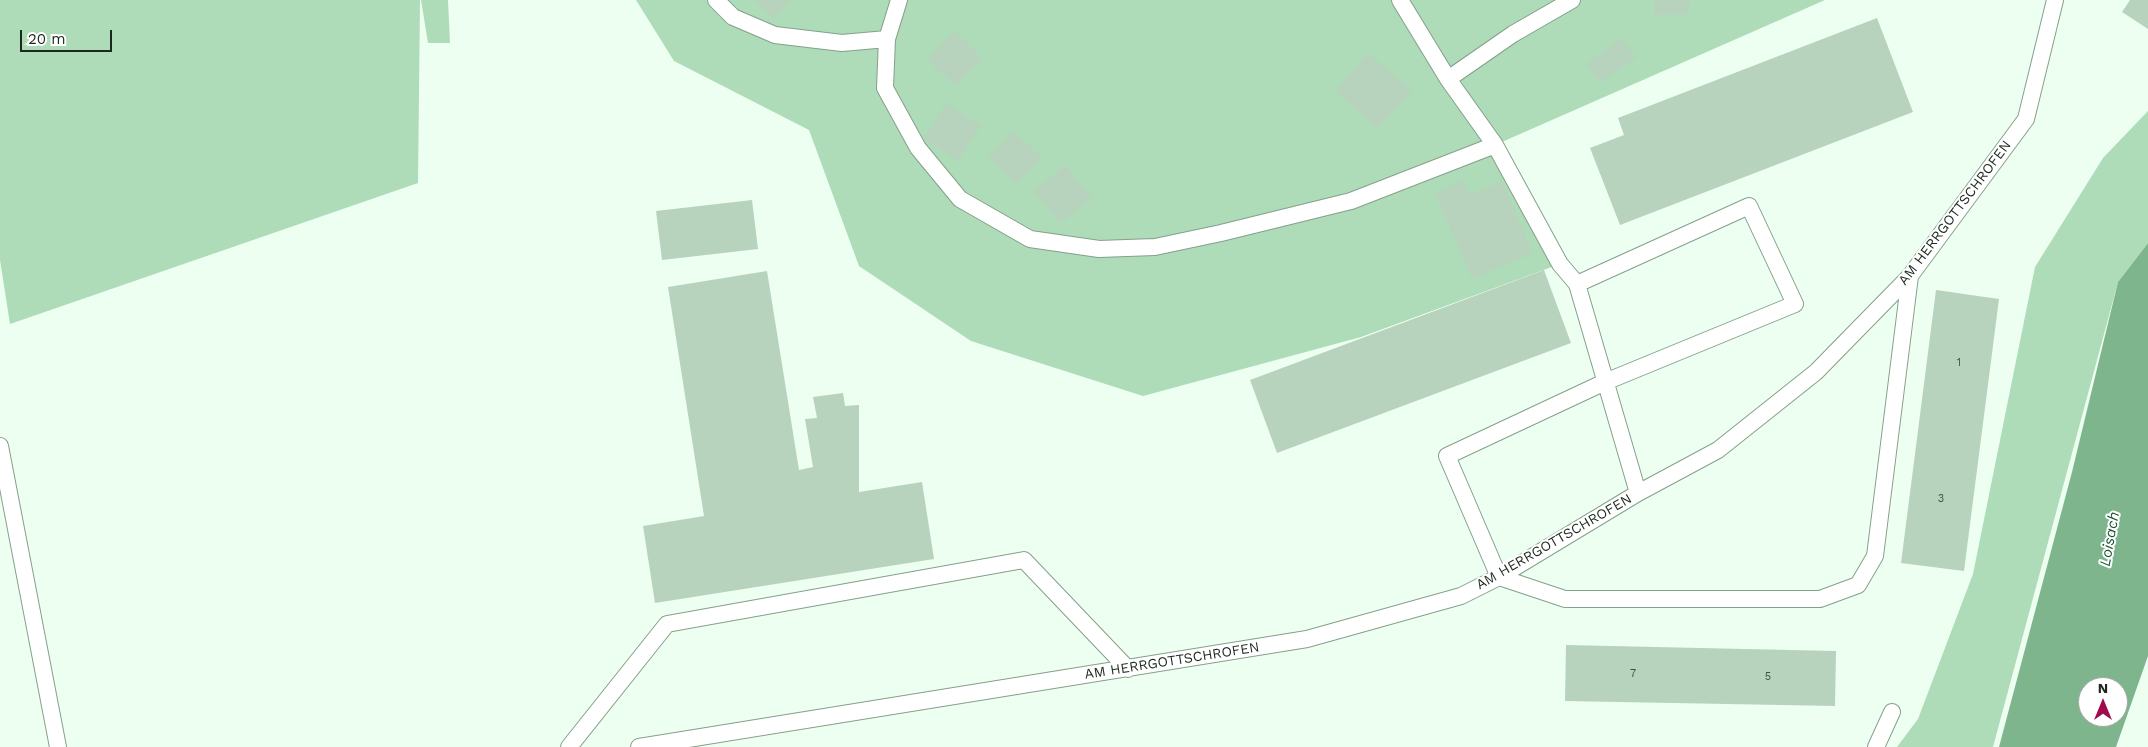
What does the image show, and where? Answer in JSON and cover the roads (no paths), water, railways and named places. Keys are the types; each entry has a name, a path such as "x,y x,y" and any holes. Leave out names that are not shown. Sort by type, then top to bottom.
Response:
{"lane":[{"path":"716,0 733,17 775,36 842,43 887,39"},
{"path":"899,0 887,39 885,88 918,148 960,199 1030,239 1099,249 1174,243 1351,201 1495,145"},
{"path":"1400,0 1448,79 1495,145 1560,264 1577,284 1638,493"},
{"path":"1448,79 1513,34 1572,0"},
{"name":"AM HERRGOTTSCHROFEN","path":"639,747 1308,639 1461,596 1500,577 1638,493 1718,450 1816,372 1910,276 2026,118 2055,0"},
{"path":"1577,284 1749,206 1795,304 1606,382 1447,456 1500,577 1564,599 1820,599 1858,585 1875,556 1910,276"},
{"path":"0,446 58,747"},
{"path":"570,747 667,624 1024,560 1128,669"},
{"path":"1876,747 1892,712"}],"water":[{"name":"Loisach","path":"2148,243 2148,656 2128,713 2128,677 2078,677 2078,727 2123,727 2116,747 1999,747 2072,472 2118,282"}]}
